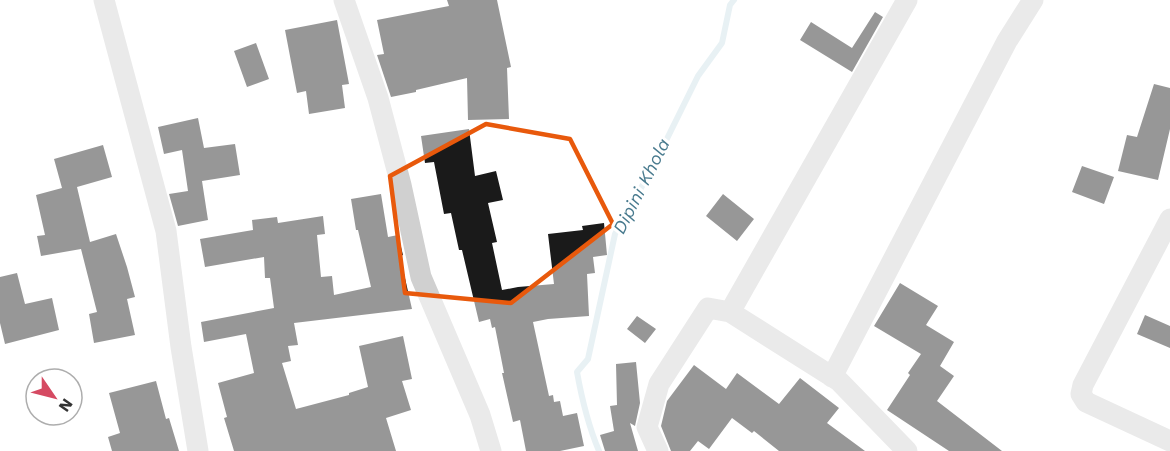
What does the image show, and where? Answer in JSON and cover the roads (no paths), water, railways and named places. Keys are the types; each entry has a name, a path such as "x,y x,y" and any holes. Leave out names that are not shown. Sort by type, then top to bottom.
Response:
{"street":[{"path":"104,0 166,231 181,347 198,451"},
{"path":"344,0 378,98 401,185 421,278 480,415 491,451"},
{"path":"730,312 907,0"},
{"path":"832,377 1008,41 1033,0"},
{"path":"1170,219 1083,385 1081,394 1086,402 1170,441"},
{"path":"658,451 647,427 659,384 708,308 730,312 839,381 907,451"}],"waterway":[{"name":"Dipini Khola","path":"599,451 586,412 577,372 588,359 615,234 654,165 698,76 722,43 730,5 734,0"}]}
